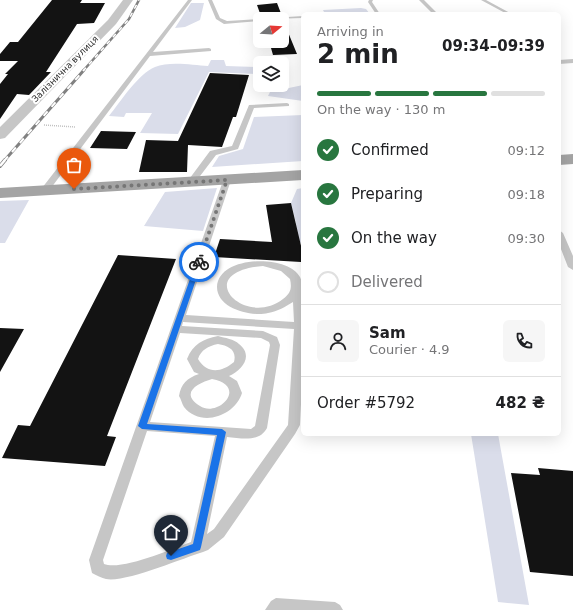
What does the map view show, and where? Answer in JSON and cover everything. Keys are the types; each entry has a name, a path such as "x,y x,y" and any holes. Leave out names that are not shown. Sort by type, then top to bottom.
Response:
{"main road":[{"path":"561,160 573,159"},
{"path":"0,193 301,175"}],"street":[{"name":"Залізнична вулиця","path":"0,135 112,22 128,0"}],"lane":[{"path":"45,190 190,0"},
{"path":"210,0 218,19 226,23 253,21"},
{"path":"371,0 370,2 376,12"},
{"path":"421,0 434,12"},
{"path":"483,0 491,6 502,8 507,12"},
{"path":"289,18 301,17"},
{"path":"149,54 209,50"},
{"path":"561,62 573,61"},
{"path":"191,182 213,154 235,147 251,106 287,105"},
{"path":"227,180 96,560 97,568 107,572 119,572 203,545 219,533 291,431 295,417 299,326 298,289 297,281 292,274 274,265 251,264 230,272 224,279 222,286 223,294 228,301 238,307 250,310 263,311 286,304 294,297 298,289"},
{"path":"561,238 573,267"},
{"path":"178,323 299,326"},
{"path":"142,426 248,434 258,432 261,428 275,345 273,340 263,335 178,323"},
{"path":"212,375 220,376 232,383 236,395 228,406 213,413 205,413 190,407 186,402 184,396 190,384 204,376 212,375"},
{"path":"200,430 205,413"},
{"path":"196,547 222,432"},
{"path":"273,610 276,606 335,610"}],"path":[{"path":"44,125 92,128"}],"shaded area":[{"path":"191,3 204,3 200,20 185,27 175,28"},
{"path":"361,8 366,9 368,12 324,12 323,10"},
{"path":"211,60 224,60 226,66 253,67 253,74 209,72 178,134 140,133 152,113 126,113 124,117 109,116 136,82 149,70 167,64 208,66"},
{"path":"301,85 301,101 268,96 270,92 289,92 289,88"},
{"path":"301,115 301,161 212,167 219,156 243,149 254,117"},
{"path":"217,188 203,231 144,226 165,192"},
{"path":"301,188 301,243 288,236 288,224 296,223 291,203 297,189"},
{"path":"29,200 5,243 0,243 0,201"},
{"path":"471,436 498,436 529,605 498,602"}],"building":[{"path":"52,0 82,0 80,3 105,3 94,23 77,24 46,72 51,72 29,95 17,94 0,119 0,84 8,74 5,74 18,61 0,61 0,54 10,42 18,42"},
{"path":"277,3 280,12 260,12 257,5"},
{"path":"289,35 297,54 273,55 271,48 289,48"},
{"path":"210,73 249,75 236,117 233,117 222,147 188,145 187,172 139,172 146,140 178,141"},
{"path":"101,131 136,132 127,149 90,148"},
{"path":"291,203 301,246 301,262 214,257 220,239 272,242 266,205"},
{"path":"118,255 176,259 107,436 116,437 105,466 2,458 18,425 30,426"},
{"path":"0,328 24,329 0,372"},
{"path":"538,468 573,471 573,576 530,572 511,473 540,475"}],"railway":[{"path":"83,71 129,19 139,0"},
{"path":"4,161 84,70"},
{"path":"0,166 5,160"}],"way so far":[{"path":"74,189 227,180 199,262"}],"route":[{"path":"171,556 196,547 222,432 142,426 199,262"}]}
